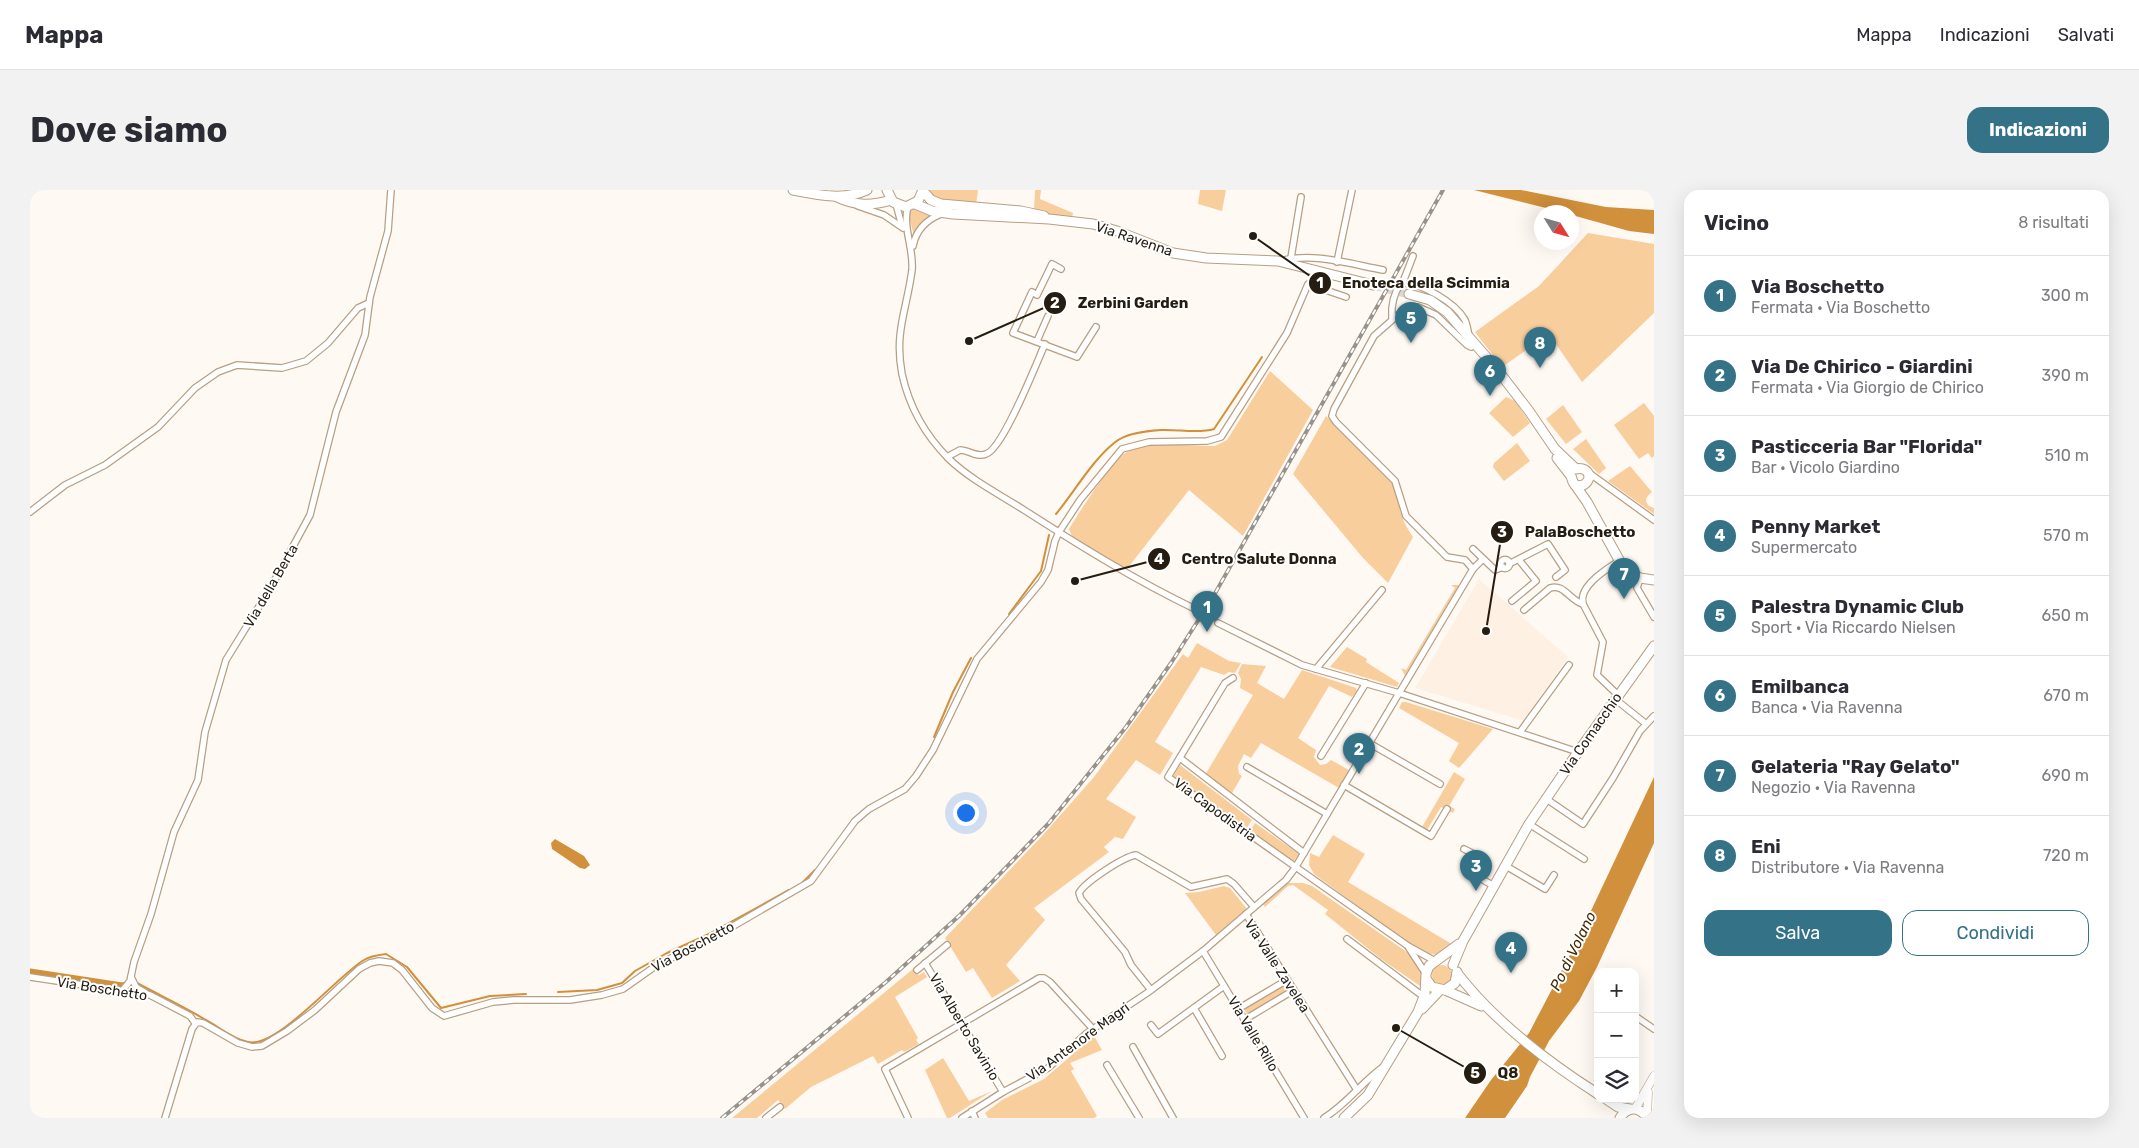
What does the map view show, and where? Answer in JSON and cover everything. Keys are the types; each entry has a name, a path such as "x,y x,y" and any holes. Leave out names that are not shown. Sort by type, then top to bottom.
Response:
{"main road":[{"name":"Via Ravenna","path":"793,190 837,197 855,195 867,190"},
{"path":"887,190 894,202"},
{"name":"Via Ravenna","path":"912,205 921,198 923,190"},
{"name":"Via Ravenna","path":"923,190 931,200 941,204 1025,215"},
{"name":"Via Ravenna","path":"837,197 848,202 870,205 894,202 945,213 1041,215 1049,219 1105,227 1162,250 1185,256 1278,261 1373,285"},
{"path":"1409,294 1437,304 1447,312 1472,341 1529,411 1545,435 1558,460 1583,479 1586,502 1623,567 1637,576 1654,580"},
{"path":"1637,576 1654,574"},
{"name":"Via Comacchio","path":"1418,1012 1442,990 1455,983 1455,969 1463,941 1529,824 1654,646"},
{"name":"Via Comacchio","path":"1348,1117 1373,1088 1418,1012 1424,997 1429,966 1463,941"},
{"path":"1437,960 1446,960 1505,1023 1554,1065 1594,1091"},
{"path":"1427,977 1432,987 1472,1000 1494,1013"},
{"path":"1609,1103 1620,1118 1633,1109"},
{"path":"1611,1103 1618,1107 1641,1111 1647,1118"}],"street":[{"name":"Via della Berta","path":"122,991 128,985 131,977 174,832 198,780 205,732 225,665 263,602 308,520 336,412 365,335 369,303 388,231 392,190"},
{"path":"1337,262 1352,190"},
{"path":"1291,258 1301,197"},
{"path":"848,202 884,216 903,228"},
{"path":"894,202 899,221 910,238"},
{"path":"912,205 905,217 912,251 911,276 900,328 902,370 906,389 926,431 947,457 975,479 1122,572 1195,609"},
{"path":"912,251 916,235 924,224 936,216 945,213"},
{"path":"1392,318 1392,307 1412,256"},
{"name":"Via Ravenna","path":"1278,261 1311,257 1383,270"},
{"path":"1061,269 1052,264 1037,295 1032,292 1012,333 1078,357 1096,327"},
{"name":"Via Boschetto","path":"30,977 150,995 190,1016 196,1022 203,1022 243,1046 255,1048 279,1036 315,1010 359,969 379,961 393,963 402,970 432,1008 444,1016 483,1004 504,1001 570,1000 594,997 623,989 656,965 724,932 811,881 855,820 899,792 912,781 933,750 977,659 1045,575 1054,541 1059,532 1080,500 1122,449 1136,444 1157,441 1211,441 1224,434 1287,334 1308,284 1346,297"},
{"path":"1401,284 1430,291 1441,297 1461,314 1466,321 1472,341 1471,347 1439,318 1426,309 1407,307 1392,318 1374,336 1334,409 1333,419 1395,481 1406,516 1447,557 1465,560 1473,569"},
{"path":"30,512 65,485 105,465 158,427 195,388 218,372 237,365 282,368 306,361 328,343 358,308 369,303"},
{"path":"1037,341 1048,316"},
{"path":"947,457 960,450 981,455 994,450 1012,418 1045,344"},
{"path":"1583,479 1654,520"},
{"path":"1473,549 1495,570 1507,568 1509,564 1549,544 1565,570 1556,577"},
{"path":"1246,914 1286,880 1295,868 1473,569 1483,559"},
{"path":"1512,601 1536,581 1519,560"},
{"path":"1619,561 1599,573 1583,596 1583,604 1603,642 1597,675 1645,723"},
{"path":"1637,576 1637,588 1654,617"},
{"path":"1524,610 1555,586 1578,603 1583,604"},
{"path":"1316,669 1382,590"},
{"path":"1218,623 1292,661 1399,693 1578,752"},
{"path":"1520,732 1569,665"},
{"path":"1180,758 1225,683 1233,678"},
{"path":"1321,756 1366,683"},
{"path":"1546,798 1583,824 1645,723 1654,716"},
{"path":"1369,743 1440,784"},
{"name":"Via Capodistria","path":"1304,852 1180,758 1168,777 1408,946 1437,960"},
{"path":"1247,767 1327,814"},
{"path":"1344,785 1431,836 1447,809"},
{"path":"1529,824 1584,859"},
{"path":"1464,849 1484,859 1478,877 1494,886"},
{"path":"1152,990 1130,963 1125,952 1081,900 1079,893 1083,888 1105,871 1136,855 1191,887 1198,887 1223,879 1229,880 1254,908"},
{"path":"1506,866 1545,889 1554,875"},
{"name":"Via Valle Zavelea","path":"1152,990 1203,951 1246,914 1357,1090"},
{"path":"1347,940 1424,997"},
{"name":"Via Alberto Savinio","path":"917,970 947,945"},
{"name":"Via Capodistria","path":"1408,946 1427,977"},
{"name":"Via Valle Rillo","path":"1203,951 1304,1118"},
{"name":"Via Alberto Savinio","path":"925,963 1004,1092"},
{"path":"131,977 136,987 150,995"},
{"path":"908,1118 885,1069 1032,982 1042,978 1047,980 1093,1029"},
{"path":"1238,1009 1287,980"},
{"path":"1151,1025 1158,1034 1224,986"},
{"name":"Via Antenore Magri","path":"962,1118 1048,1068 1093,1029 1152,990"},
{"path":"1244,1020 1294,990"},
{"path":"1194,1008 1222,1056"},
{"path":"1639,1019 1654,1029"},
{"path":"165,1118 196,1022"},
{"path":"1133,1047 1173,1118"},
{"path":"1324,1118 1341,1107 1369,1078 1388,1064"},
{"path":"1107,1065 1139,1118"},
{"path":"1647,1118 1647,1097 1654,1076"},
{"path":"1633,1109 1650,1085"},
{"path":"1357,1090 1367,1087 1373,1088"},
{"path":"766,1118 780,1107"},
{"path":"972,1112 975,1118"}],"shaded area":[{"path":"928,190 978,190 976,205 937,200"},
{"path":"1035,190 1041,190 1040,199 1073,213 1072,218 1049,217 1048,213 1034,210"},
{"path":"1200,190 1226,190 1222,211 1198,204"},
{"path":"915,208 934,214 928,218 914,236 908,213"},
{"path":"1588,233 1654,244 1654,313 1582,382 1549,334 1502,367 1475,332 1539,286 1572,250 1579,250 1579,243"},
{"path":"1270,371 1313,410 1243,536 1189,490 1126,570 1072,536 1069,529 1105,475 1127,452 1137,448 1170,444 1215,446 1227,440"},
{"path":"1506,397 1515,401 1530,423 1513,437 1489,413"},
{"path":"1644,403 1654,416 1654,456 1652,458 1648,453 1639,459 1614,425"},
{"path":"1563,405 1582,432 1566,444 1546,419"},
{"path":"1326,416 1370,457 1392,483 1397,494 1402,518 1413,537 1388,583 1363,558 1293,474"},
{"path":"1586,439 1606,468 1599,474 1573,449"},
{"path":"1517,443 1530,461 1504,481 1493,467 1494,463"},
{"path":"1630,466 1652,492 1646,500 1649,506 1654,508 1654,514 1608,481"},
{"path":"1479,579 1568,657 1524,721 1415,688"},
{"path":"1451,585 1460,585 1405,676 1401,668 1406,670 1455,588"},
{"path":"1197,643 1229,661 1241,663 1235,673 1229,672 1224,675 1201,667 1155,742 1173,753 1160,775 1136,760 1106,799 1136,817 1123,839 1115,837 1104,847 1109,852 1034,908 1045,920 1006,965 1020,981 992,998 973,968 966,972 945,938 1042,836 1094,777 1183,654 1188,658"},
{"path":"1347,647 1367,659 1366,662 1399,683 1397,687 1330,667"},
{"path":"1242,664 1266,666 1257,683 1284,699 1302,670 1356,688 1357,691 1352,697 1329,686 1298,738 1316,750 1314,757 1320,765 1326,764 1331,760 1349,770 1339,788 1261,743 1251,758 1244,754 1238,766 1239,774 1242,776 1232,793 1205,775 1253,695 1240,688 1241,679 1238,673"},
{"path":"1402,702 1493,729 1459,768 1449,761 1459,743 1399,708"},
{"path":"1180,765 1252,820 1246,829 1173,777"},
{"path":"1454,772 1465,779 1449,806 1455,809 1453,813 1441,807 1427,830 1422,827"},
{"path":"1255,823 1299,854 1294,861 1249,832"},
{"path":"1333,835 1365,854 1348,882 1455,946 1437,954 1428,954 1417,949 1314,874 1309,865 1310,853 1319,857"},
{"path":"1288,883 1303,883 1312,886 1411,955 1421,972 1423,988 1381,959 1325,914 1328,910 1293,885 1288,886 1265,907 1263,904"},
{"path":"1224,886 1230,888 1247,909 1216,935 1185,893"},
{"path":"1442,965 1449,968 1452,975 1449,982 1442,985 1435,982 1432,975 1435,968"},
{"path":"913,969 919,975 924,972 927,977 895,997 918,1038 916,1040 919,1044 904,1052 902,1050 878,1064 873,1056 811,1087 785,1109 778,1100 757,1118 732,1118"},
{"path":"1285,985 1288,990 1247,1014 1244,1009"},
{"path":"1094,1036 1102,1050 1070,1063 1074,1069 1071,1071 1097,1116 1094,1118 988,1118 985,1113 1002,1100 1044,1079"},
{"path":"943,1058 969,1101 992,1091 950,1118 947,1118 925,1070"}],"water":[{"path":"1474,190 1521,190 1606,207 1654,210 1654,234 1629,231 1579,217 1579,205 1534,205"},
{"name":"Po di Volano","path":"1654,777 1654,843 1597,967 1594,968 1594,973 1579,1001 1549,1041 1527,1086 1505,1118 1465,1118 1491,1080 1529,1033 1573,949"},
{"path":"555,839 584,856 590,865 585,869 580,868 552,849 551,843"}],"waterway":[{"path":"1056,514 1098,459 1124,437 1149,431 1201,431 1214,429 1262,357"},
{"path":"1009,614 1041,571 1049,535"},
{"path":"934,737 953,692 971,658"},
{"path":"802,883 815,870"},
{"path":"558,992 597,990 622,983 635,971 667,953 711,933 789,890"},
{"path":"137,983 231,1035 248,1042 260,1041 275,1034 291,1023 353,968 366,959 377,955 386,954 407,967 441,1008 490,996 526,994"},
{"path":"30,972 122,986 127,985"}],"tunnel":[{"path":"1373,285 1409,294"}],"railway":[{"path":"722,1118 886,982 960,915 1049,823 1126,727 1171,663 1213,597 1443,190"}],"place":[{"name":"Enoteca della Scimmia","path":"1253,236"},
{"name":"Zerbini Garden","path":"969,341"},
{"name":"Palestra Dynamic Club","path":"1411,343"},
{"name":"Eni","path":"1540,368"},
{"name":"Emilbanca","path":"1490,396"},
{"name":"Centro Salute Donna","path":"1075,581"},
{"name":"Gelateria \"Ray Gelato\"","path":"1624,599"},
{"name":"PalaBoschetto","path":"1486,631"},
{"name":"Via Boschetto","path":"1207,632"},
{"name":"Via De Chirico - Giardini","path":"1359,774"},
{"name":"Pasticceria Bar \"Florida\"","path":"1476,891"},
{"name":"Penny Market","path":"1511,973"},
{"name":"Q8","path":"1396,1028"}]}
